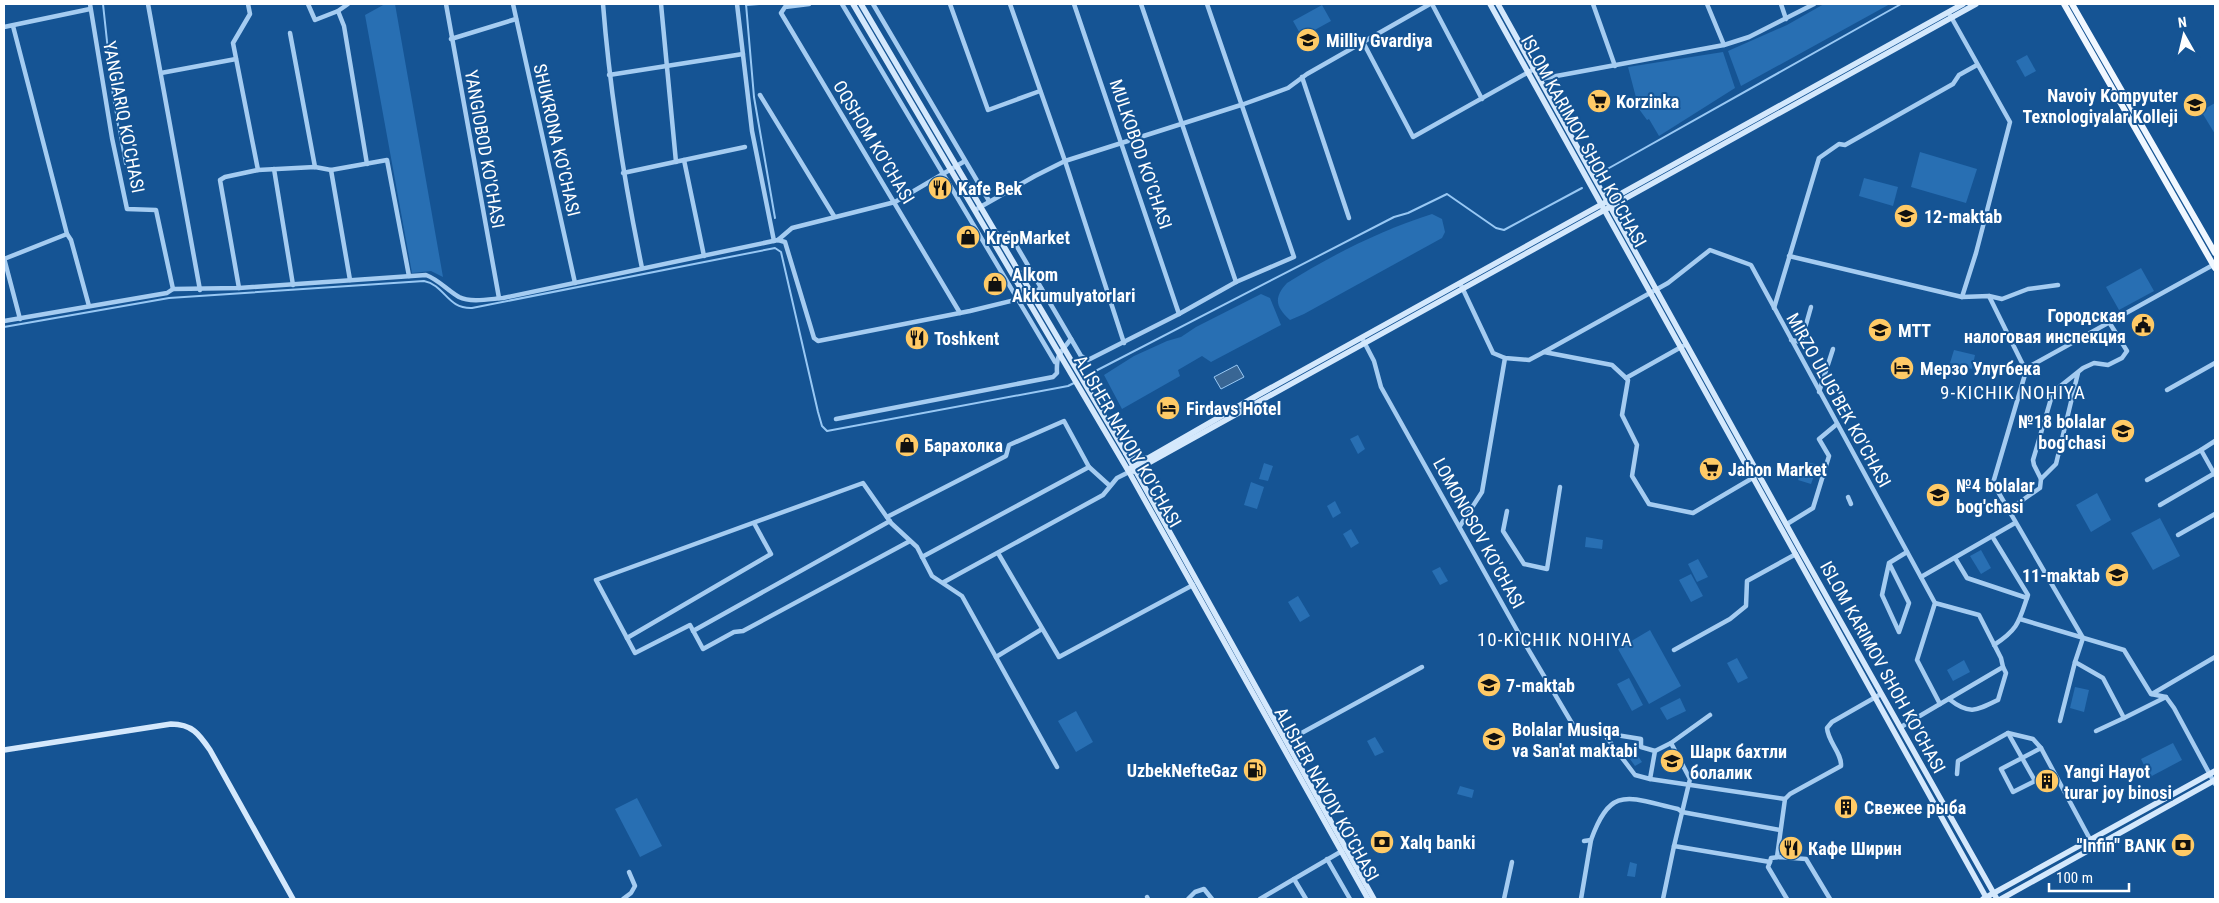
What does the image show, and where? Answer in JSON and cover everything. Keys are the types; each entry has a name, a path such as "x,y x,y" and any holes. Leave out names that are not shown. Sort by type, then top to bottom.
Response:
{"main road":[{"name":"ALISHER NAVOIY KO'CHASI","path":"853,4 954,167"},
{"name":"ALISHER NAVOIY KO'CHASI","path":"860,4 1073,369 1126,452 1250,681 1374,899"},
{"name":"ISLOM KARIMOV SHOH KO'CHASI","path":"1490,4 1531,71 1540,79 1610,203 1986,899"},
{"name":"ISLOM KARIMOV SHOH KO'CHASI","path":"1498,4 1531,71 1680,348 1786,524 1798,553"},
{"path":"1950,15 1963,4"},
{"path":"1363,341 1464,289 1610,203 1950,15 1976,4"},
{"path":"2064,4 2214,267"},
{"path":"2072,4 2215,252"},
{"path":"1129,472 1363,341 1460,283 1603,207"},
{"name":"ALISHER NAVOIY KO'CHASI","path":"1084,387 1192,585 1287,741 1368,899"},
{"path":"1126,452 1148,461"},
{"path":"1146,489 1144,472 1148,461"},
{"name":"ISLOM KARIMOV SHOH KO'CHASI","path":"1878,696 1901,727 1995,896"},
{"path":"4,750 171,724 192,728 198,732 210,750 293,899"},
{"path":"1986,899 1995,896 2213,772"},
{"path":"2001,899 2215,782"}],"street":[{"path":"148,4 200,290"},
{"path":"248,4 250,14 233,43 258,170"},
{"path":"308,4 315,20 338,11 348,4"},
{"name":"YANGIOBOD KO'CHASI","path":"446,4 499,298"},
{"name":"SHUKRONA KO'CHASI","path":"513,4 575,283"},
{"path":"604,4 609,75 623,173 642,268"},
{"path":"661,4 665,66 676,162"},
{"path":"737,4 752,131 776,241"},
{"name":"OQSHOM KO'CHASI","path":"810,4 785,7 781,13 960,313"},
{"path":"836,419 1053,377 1056,373 1055,362 842,4"},
{"path":"873,4 989,201"},
{"path":"950,4 988,110 1040,91"},
{"path":"1010,4 1065,161 1124,343"},
{"name":"MULKOBOD KO'CHASI","path":"1074,4 1180,314"},
{"path":"1141,4 1236,282"},
{"path":"1010,233 1081,356 1088,360 1180,314 1236,282 1294,257 1244,104 1207,4"},
{"path":"978,208 1065,161 1183,125 1288,88 1363,42 1431,4 1482,98"},
{"path":"1593,4 1615,66"},
{"path":"1707,4 1724,46"},
{"path":"1780,4 1786,19"},
{"path":"1540,79 1724,46 1749,38 1814,4"},
{"name":"YANGIARIQ KO'CHASI","path":"4,27 90,6 112,138 127,209 156,210 173,290"},
{"path":"338,11 344,26 367,164"},
{"path":"1950,15 2010,122 1976,253 1962,297"},
{"path":"451,39 516,19"},
{"path":"13,26 67,234 71,240 89,306"},
{"path":"290,33 315,167"},
{"path":"1363,42 1413,137 1531,71"},
{"path":"609,75 743,54"},
{"path":"161,73 236,59"},
{"path":"1774,308 1818,158 1839,144 1845,145 1953,84 1959,75 1977,65"},
{"path":"1302,78 1349,218"},
{"path":"760,95 834,216"},
{"path":"623,173 745,147"},
{"path":"239,288 220,180 225,176 258,170 315,167 331,170 387,160 409,276"},
{"path":"684,160 704,256"},
{"path":"776,241 792,228 894,202 965,161"},
{"path":"274,169 294,285"},
{"path":"331,170 350,280"},
{"path":"20,319 4,259 67,234"},
{"path":"4,321 167,293 173,290 294,285 426,275 435,279 462,299 480,300 575,283 776,241 785,242 816,340 960,313 1030,296 1041,288"},
{"name":"MIRZO ULUG'BEK KO'CHASI","path":"1657,289 1710,250 1751,264 1935,603"},
{"path":"1790,256 1962,297 1989,296 2002,299 2028,289 2058,285"},
{"path":"2084,638 1993,483 2026,371 2032,364 2214,267"},
{"path":"1460,283 1493,353 1504,358 1529,360 1657,289"},
{"path":"1989,296 2026,371"},
{"path":"1791,340 1801,342 1811,307"},
{"path":"2008,510 2040,488 2041,479 2033,460 2053,392 2094,363 2108,365 2122,358 2126,351 2109,322"},
{"path":"1055,362 1071,339"},
{"name":"LOMONOSOV KO'CHASI","path":"1363,341 1374,361 1381,387 1518,632 1573,725"},
{"path":"1626,378 1687,344"},
{"path":"1819,392 1833,349"},
{"path":"1544,352 1612,365 1628,380 1622,415 1637,445 1632,476 1649,504 1693,513 1756,476"},
{"path":"1460,526 1482,492 1504,358"},
{"path":"2167,390 2215,363"},
{"path":"2041,479 2056,464 2078,373"},
{"path":"693,630 888,519 1006,456 1009,445 1064,421 1089,468 1110,486"},
{"path":"1786,524 1813,508 1829,456 1819,439 1837,424"},
{"path":"2147,480 2215,440"},
{"path":"2160,505 2215,474 2200,450"},
{"path":"922,556 1089,468"},
{"path":"944,582 1103,495 1117,478 1129,472"},
{"path":"910,541 743,631 734,632 703,649 690,626 635,653 596,580 863,483 888,519 910,541 922,556 932,576 944,582 962,596 1057,767"},
{"path":"1507,511 1503,531 1524,564 1547,569 1560,487"},
{"path":"1848,497 1851,504"},
{"path":"2178,535 2215,514"},
{"path":"626,638 770,554 754,523"},
{"path":"1921,577 2015,523"},
{"path":"1992,536 2028,594 2020,619 2011,634 1994,644"},
{"path":"1889,563 1909,603 1899,632 1882,595 1889,563 1907,552"},
{"path":"998,553 1060,657 1192,585"},
{"path":"1674,650 1730,619 1746,606 1747,581 1798,553"},
{"path":"1955,558 1967,578 2027,598"},
{"path":"1940,704 1917,660 1935,603 1979,615 2006,672 1998,700 1977,711 1961,708 1949,699"},
{"path":"2020,619 2124,650 2152,694 2166,698 2213,772 2215,782"},
{"path":"996,657 1042,629"},
{"path":"2060,721 2075,662 2084,638"},
{"path":"2152,694 2215,656"},
{"path":"2075,662 2104,678 2124,718"},
{"path":"1287,741 1422,667"},
{"path":"1901,727 2003,667"},
{"path":"1777,857 1785,799 1790,794 1838,769 1841,761 1829,738 1827,728 1832,722 1878,696"},
{"path":"2096,731 2166,698"},
{"path":"1650,779 1655,752 1710,715"},
{"path":"2008,733 2022,758 2034,781 2013,792 2001,769 2022,758 2040,748"},
{"path":"1957,774 1958,761 2008,733 2033,739 2040,748 2091,841"},
{"path":"1655,752 1640,747 1640,740 1608,735 1607,738 1634,775 1687,786 1785,799"},
{"path":"1663,899 1690,779 1670,743"},
{"path":"1581,899 1591,840 1599,816 1609,805 1619,799 1629,798 1678,809 1682,812 1780,830"},
{"path":"1584,841 1591,840"},
{"path":"1674,846 1770,862"},
{"path":"1260,899 1342,851"},
{"path":"1787,899 1768,866 1771,858 1806,860 1828,898"},
{"path":"1327,859 1349,899"},
{"path":"1504,899 1512,862"},
{"path":"623,899 631,893 634,886 629,872"},
{"path":"1294,879 1306,898 1298,899"},
{"path":"1188,899 1195,892 1204,890 1212,899"}],"shaded area":[{"path":"385,4 395,4 443,277 431,271 412,273 365,15"},
{"path":"1824,4 1890,4 1741,86 1728,51 1787,25"},
{"path":"1322,5 1331,21 1302,37 1293,21"},
{"path":"1723,52 1735,88 1659,136 1649,119 1647,120 1639,109 1628,67"},
{"path":"2027,55 2036,71 2025,77 2016,61"},
{"path":"2215,103 2215,134 2201,111"},
{"path":"1920,152 1977,169 1966,203 1911,187"},
{"path":"1864,178 1898,187 1893,206 1859,196"},
{"path":"1432,214 1442,219 1445,232 1442,238 1290,320 1279,307 1278,298 1287,283 1357,244"},
{"path":"2141,268 2154,291 2119,310 2106,287"},
{"path":"1261,294 1270,298 1281,325 1211,362 1202,356 1178,370 1180,376 1122,409 1104,375 1134,356 1167,341 1181,337 1196,327"},
{"path":"1954,350 1975,355 1972,369 1950,363"},
{"path":"1237,365 1244,377 1221,389 1214,377"},
{"path":"1358,435 1365,449 1358,454 1350,439"},
{"path":"1804,461 1818,465 1811,484 1798,480"},
{"path":"1264,463 1273,466 1268,481 1259,479"},
{"path":"1251,482 1264,487 1257,509 1244,505"},
{"path":"2097,493 2111,520 2091,532 2076,505"},
{"path":"1335,501 1341,513 1333,518 1327,506"},
{"path":"2160,518 2180,556 2153,570 2131,533"},
{"path":"1351,529 1359,543 1351,548 1343,534"},
{"path":"1586,537 1603,540 1602,549 1585,547"},
{"path":"1981,550 1991,568 1981,574 1970,556"},
{"path":"1698,559 1708,577 1697,582 1688,564"},
{"path":"1440,567 1448,581 1440,585 1432,571"},
{"path":"1691,574 1703,596 1691,602 1679,580"},
{"path":"1298,596 1310,616 1300,622 1288,602"},
{"path":"1650,630 1681,686 1649,704 1618,649"},
{"path":"1737,658 1748,678 1738,683 1727,663"},
{"path":"1964,660 1970,672 1953,681 1947,670"},
{"path":"1629,678 1643,705 1632,711 1617,684"},
{"path":"2075,687 2089,690 2084,712 2070,708"},
{"path":"1680,698 1686,711 1667,720 1660,708"},
{"path":"1076,711 1093,742 1076,752 1058,721"},
{"path":"1375,737 1384,752 1375,756 1367,741"},
{"path":"1561,743 1565,750 1552,758 1548,751"},
{"path":"2173,743 2182,760 2150,777 2141,759"},
{"path":"1634,750 1642,762 1635,766 1627,755"},
{"path":"1460,786 1474,790 1472,798 1457,794"},
{"path":"637,798 662,846 640,857 615,809"},
{"path":"1630,862 1637,864 1635,877 1627,876"}],"waterway":[{"path":"103,4 113,97 125,164"},
{"path":"746,4 754,97 775,218"},
{"path":"746,5 759,4"},
{"path":"1602,172 1901,4"},
{"path":"1082,378 1394,217 1408,213 1447,194 1496,228 1504,230 1582,188"},
{"path":"4,327 169,298 424,281 437,287 457,305 472,308 775,248 781,252 818,412 822,426 827,431 1068,386 1074,383"}],"place":[{"name":"Milliy Gvardiya","path":"1308,40"},
{"name":"Korzinka","path":"1599,101"},
{"name":"Navoiy Kompyuter Texnologiyalar Kolleji","path":"2195,105"},
{"name":"Kafe Bek","path":"940,188"},
{"name":"12-maktab","path":"1906,216"},
{"name":"KrepMarket","path":"968,237"},
{"name":"Alkom Akkumulyatorlari","path":"995,284"},
{"name":"Городская налоговая инспекция","path":"2143,325"},
{"name":"MTT","path":"1880,330"},
{"name":"Toshkent","path":"917,338"},
{"name":"Мерзо Улугбека","path":"1902,368"},
{"name":"Firdavs Hotel","path":"1168,408"},
{"name":"№18 bolalar bog'chasi","path":"2123,431"},
{"name":"Барахолка","path":"907,445"},
{"name":"Jahon Market","path":"1711,469"},
{"name":"№4 bolalar bog'chasi","path":"1938,495"},
{"name":"11-maktab","path":"2117,575"},
{"name":"7-maktab","path":"1489,685"},
{"name":"Bolalar Musiqa va San'at maktabi","path":"1494,739"},
{"name":"Шарк бахтли болалик","path":"1672,761"},
{"name":"UzbekNefteGaz","path":"1255,770"},
{"name":"Yangi Hayot turar joy binosi","path":"2047,781"},
{"name":"Свежее рыба","path":"1846,807"},
{"name":"Xalq banki","path":"1382,842"},
{"name":"\"Infin\" BANK","path":"2183,845"},
{"name":"Кафе Ширин","path":"1791,848"}],"district":[{"name":"9-KICHIK NOHIYA","path":"2013,392"},
{"name":"10-KICHIK NOHIYA","path":"1555,639"}]}
